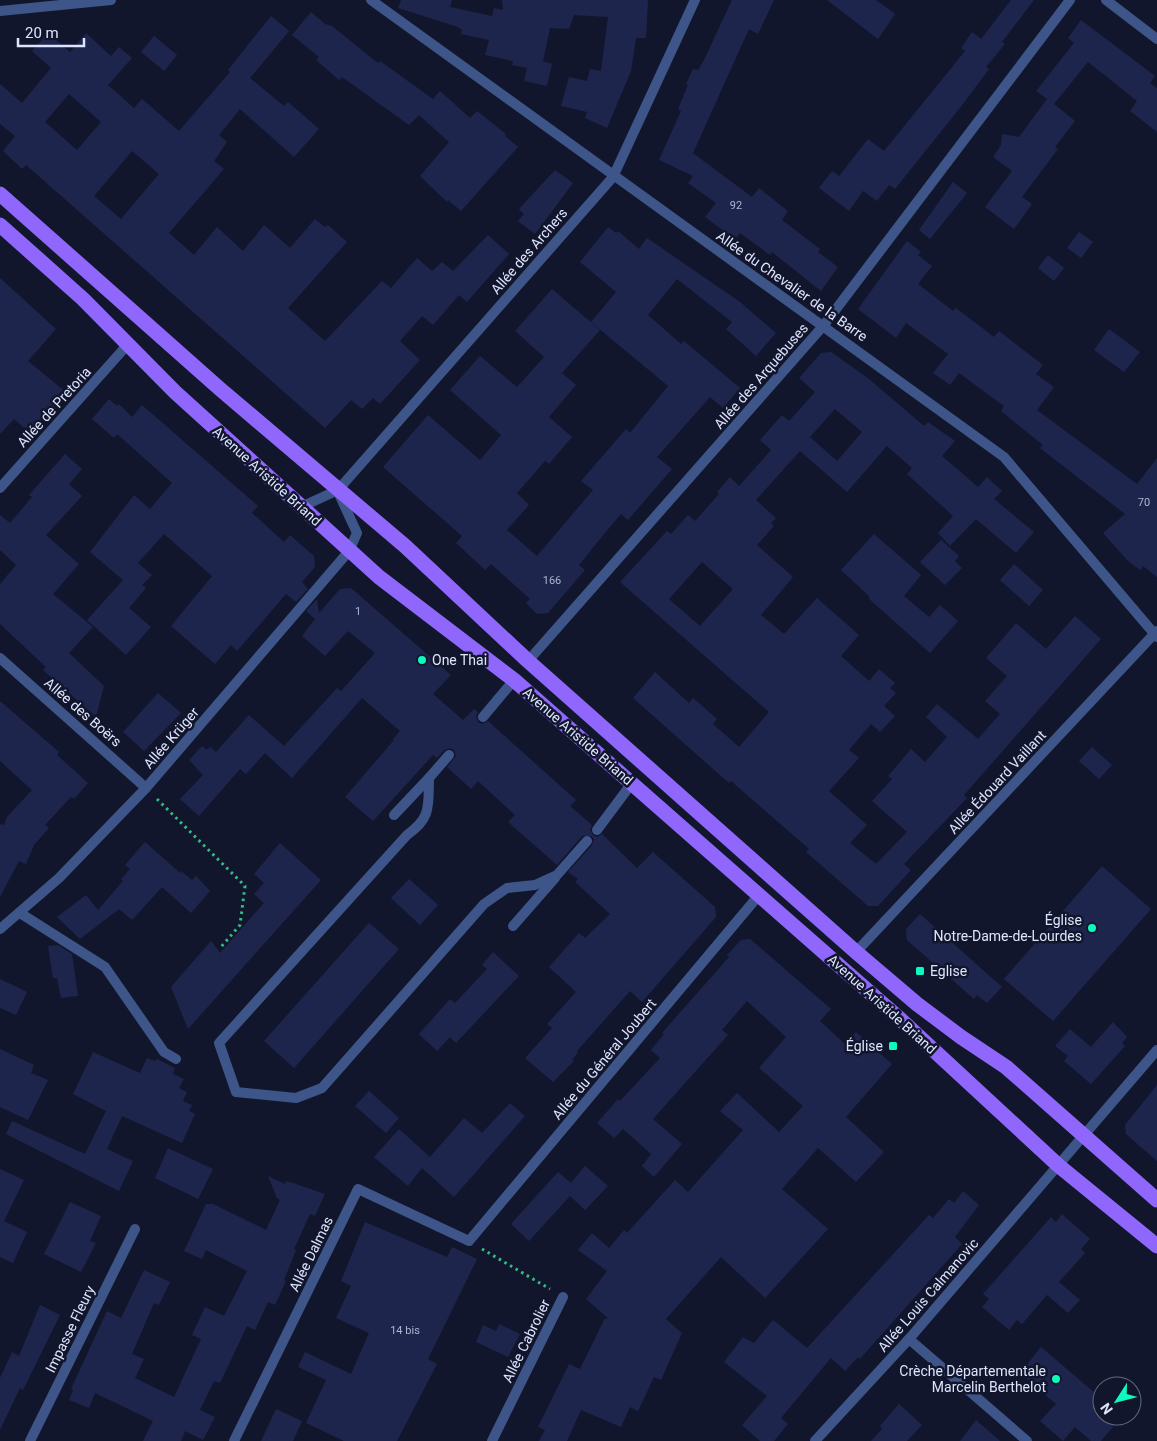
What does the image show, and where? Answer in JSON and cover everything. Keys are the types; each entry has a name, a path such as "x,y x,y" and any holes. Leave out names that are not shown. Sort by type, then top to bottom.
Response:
{"main road":[{"name":"Avenue Aristide Briand","path":"0,194 220,389 405,546 528,661 856,952 924,1010 1006,1066 1157,1200"},
{"name":"Avenue Aristide Briand","path":"0,225 129,343 175,392 379,577 514,680 901,1020 1058,1166 1157,1246"}],"street":[{"path":"0,11 111,0"},
{"name":"Allée du Chevalier de la Barre","path":"371,0 613,177 824,325 1004,457 1156,634"},
{"name":"Allée des Archers","path":"338,490 613,177 694,0"},
{"name":"Allée des Arquebuses","path":"528,661 824,325 1070,0"},
{"path":"1106,0 1157,39"},
{"name":"Allée de Pretoria","path":"0,488 129,343"},
{"path":"301,507 338,490 357,533 350,551"},
{"name":"Allée Krüger","path":"0,930 59,878 146,788 350,551"},
{"name":"Allée Édouard Vaillant","path":"856,952 1156,634"},
{"name":"Allée des Boërs","path":"0,658 146,788"},
{"path":"483,716 514,680"},
{"path":"394,815 449,755"},
{"path":"428,778 428,813 421,825 407,835 219,1043 236,1092 296,1098 322,1088 484,904 507,888 535,885 557,876"},
{"path":"597,830 632,784"},
{"path":"512,926 587,841"},
{"name":"Allée du Général Joubert","path":"469,1241 759,895"},
{"path":"20,912 105,967 164,1052 176,1059"},
{"name":"Allée Louis Calmanovic","path":"815,1441 909,1339 1157,1050"},
{"name":"Allée Dalmas","path":"234,1441 358,1189 469,1241"},
{"name":"Impasse Fleury","path":"30,1441 135,1229"},
{"name":"Allée Cabrolier","path":"492,1441 563,1297"},
{"path":"909,1339 1027,1441"}],"path":[{"path":"146,788 245,886 240,925 221,947"},
{"name":"Allée Cabrolier","path":"469,1241 563,1297"}],"building":[{"path":"401,0 452,0 450,7 492,16 494,8 503,10 502,0 648,0 646,38 636,38 631,71 607,128 585,118 587,112 561,106 569,77 587,81 590,69 601,71 608,17 574,15 569,29 550,28 543,61 552,64 547,86 524,81 527,68 512,65 513,61 485,55 489,40 461,34 462,30 458,27 398,8"},
{"path":"732,0 774,0 758,34 749,29 693,153 752,197 759,188 788,211 782,220 820,249 818,252 838,267 821,291 772,252 770,255 740,233 735,239 705,217 716,203 688,183 693,176 659,160 681,111 678,109 688,85 686,84 693,69 698,70 704,60"},
{"path":"827,0 876,0 895,14 878,39"},
{"path":"1011,0 1034,0 1002,42 1005,44 986,67 989,69 895,189 889,185 877,201 863,191 849,211 819,188 832,171 839,176 868,139 884,151 965,51 961,48 972,32 981,39"},
{"path":"311,12 325,24 332,26 378,63 380,61 433,99 440,91 470,118 477,111 506,134 505,136 518,147 461,211 448,200 447,202 420,176 449,142 419,115 409,125 342,77 339,80 316,60 319,57 292,35"},
{"path":"271,16 289,31 250,78 284,106 288,102 319,129 294,157 240,109 219,135 227,142 214,161 224,169 169,233 194,255 217,227 243,251 264,225 290,248 315,219 325,227 328,225 347,242 288,308 325,341 382,281 391,288 417,258 432,271 442,262 453,271 488,235 509,254 467,302 459,295 433,325 422,316 400,341 420,360 380,404 373,398 362,409 351,400 325,428 26,165 22,169 3,151 15,136 0,124 0,84 22,103 51,68 32,51 48,33 70,52 86,33 111,56 119,47 132,58 108,85 134,108 142,99 179,131 230,72 228,70","holes":["69,94 101,122 77,150 45,122","132,151 159,174 121,219 94,196"]},
{"path":"1081,20 1155,76 1150,83 1157,88 1157,132 1130,111 1137,101 1088,62 1054,104 1075,121 1055,147 1058,149 1022,197 1032,204 1014,229 985,207 1012,171 993,157 1001,145 1002,134 1019,137 1047,99 1036,91 1074,43 1068,38"},
{"path":"154,36 177,55 164,71 141,52"},
{"path":"555,170 573,183 535,234 518,221 524,214 519,209"},
{"path":"953,182 967,193 930,239 919,230"},
{"path":"608,227 616,233 618,231 639,249 647,238 740,302 776,333 756,356 726,329 732,322 677,279 648,315 681,344 684,341 740,388 723,408 710,397 657,457 672,469 628,520 621,514 579,565 585,570 548,613 537,614 526,603 530,599 491,564 485,570 456,543 462,536 383,467 428,415 480,460 501,435 450,390 480,356 517,387 544,357 515,331 552,289 600,330 562,373 576,385 549,417 572,437 549,464 545,461 517,493 529,505 507,530 537,556 593,490 581,481 626,429 630,433 668,386 591,322 616,292 580,262"},
{"path":"1079,232 1093,242 1081,258 1067,248"},
{"path":"907,241 921,252 918,255 932,266 918,284 953,311 956,308 994,337 999,331 1043,365 1036,374 1054,387 1037,410 1137,484 1157,458 1157,577 1143,566 1140,570 1127,560 1103,533 1125,514 1040,448 1043,445 1001,411 1004,406 959,373 950,385 933,373 948,354 906,323 896,338 858,309"},
{"path":"1048,255 1064,268 1054,281 1038,268"},
{"path":"0,278 56,329 28,361 67,393 31,434 14,419 0,434"},
{"path":"1109,329 1140,352 1124,372 1094,350"},
{"path":"831,352 869,379 924,426 928,422 955,441 942,456 978,487 987,477 1002,491 994,499 1034,532 1016,553 976,519 950,546 938,533 953,516 907,474 912,468 887,446 847,492 800,451 756,500 776,518 771,523 774,526 757,545 793,577 761,615 784,634 817,598 859,635 841,656 869,681 879,669 895,683 890,688 896,693 884,706 895,716 880,732 871,724 849,750 859,758 829,791 867,825 850,843 876,864 907,832 872,801 892,779 888,776 911,749 925,762 947,737 926,717 937,704 978,739 1000,714 985,701 1007,676 986,658 1016,623 1046,649 1075,616 1101,639 964,795 967,798 904,864 911,870 878,906 868,906 806,852 809,849 731,781 729,783 633,698 655,672 689,703 693,698 717,719 713,724 739,747 769,712 620,582 667,531 671,534 688,515 695,521 719,494 717,492 730,477 739,486 771,450 760,440 782,415 789,421 815,392 799,378 821,353","holes":["835,409 862,432 837,461 810,437","702,562 733,589 700,626 669,599"]},
{"path":"109,399 117,406 119,404 132,417 142,405 258,506 252,513 284,542 290,535 314,556 315,567 302,582 308,589 296,602 286,594 237,651 231,645 215,664 171,626 212,576 164,534 138,563 152,575 142,585 146,588 129,608 151,627 126,655 87,620 123,580 90,552 134,495 150,509 172,483 117,434 114,438 92,419"},
{"path":"65,454 82,469 69,484 82,496 46,535 79,564 53,594 93,627 69,653 104,686 96,717 43,670 46,667 0,624 0,584 16,565 0,550 0,515 10,523 32,497 29,495"},
{"path":"874,534 921,575 904,596 929,617 940,605 958,621 930,653 868,598 870,597 841,570"},
{"path":"941,540 959,556 955,561 962,568 945,585 920,562"},
{"path":"1014,564 1043,590 1029,606 1000,580"},
{"path":"351,588 451,675 433,694 463,720 474,709 478,712 476,716 478,722 482,724 488,721 576,800 570,806 592,825 590,830 593,835 597,837 602,834 637,868 653,852 715,907 716,917 642,1002 630,991 577,1051 572,1060 574,1061 553,1082 525,1058 552,1028 547,1024 576,992 549,967 579,933 585,938 610,914 575,882 578,879 568,872 592,845 594,839 591,836 582,836 557,865 508,822 515,815 478,781 471,789 447,767 456,756 454,750 450,748 444,750 437,758 433,755 373,821 345,797 400,731 362,698 292,778 265,753 246,774 240,769 199,816 180,799 203,775 189,760 202,746 207,750 210,747 216,752 249,715 284,746 337,688 341,691 375,653 348,631 325,656 302,636 315,619 306,611 317,599 319,613 340,589"},
{"path":"158,693 181,713 144,751 123,732"},
{"path":"0,701 59,752 57,755 88,783 74,799 71,797 45,825 49,828 34,845 26,864 19,861 0,897 0,824 4,825 7,817 32,790 0,761"},
{"path":"1092,747 1112,765 1099,779 1079,761"},
{"path":"145,842 180,873 181,871 192,880 196,876 210,891 191,913 162,887 132,920 119,909 80,939 57,917 86,895 98,910 123,881 121,879 130,869 125,865"},
{"path":"280,843 321,880 188,1029 171,987 211,941 220,953 264,903 254,894 264,883 254,874"},
{"name":"Église Notre-Dame-de-Lourdes","path":"1102,866 1151,909 1053,1021 1004,979"},
{"path":"409,879 438,905 420,925 391,898"},
{"path":"920,914 1002,987 987,1003 977,995 974,999 907,940 906,929"},
{"path":"369,923 399,949 294,1068 264,1041"},
{"path":"750,939 831,1009 820,1021 845,1044 856,1032 892,1064 846,1117 884,1152 856,1182 818,1148 782,1189 828,1229 765,1298 721,1257 666,1319 682,1333 661,1380 654,1377 638,1411 630,1407 621,1427 581,1410 567,1441 539,1441 545,1430 538,1427 569,1364 580,1369 605,1318 609,1319 586,1299 607,1271 578,1250 592,1233 609,1248 624,1230 627,1233 675,1180 688,1192 743,1130 720,1111 737,1093 779,1132 803,1106 759,1068 786,1037 747,1001 722,1030 728,1035 653,1119 682,1144 654,1177 642,1166 651,1154 623,1129 614,1138 597,1123 618,1099 620,1101 660,1058 651,1050 664,1034 662,1033 729,957 727,955 741,940"},
{"path":"58,945 72,954 78,996 61,998 57,978 53,978 48,946"},
{"path":"493,952 519,976 456,1043 450,1037 437,1051 419,1034 450,999 455,1003 487,969 482,965"},
{"path":"0,979 27,992 16,1015 0,1008"},
{"path":"1113,1022 1127,1037 1122,1043 1125,1046 1091,1084 1064,1061 1068,1056 1055,1046 1070,1029 1091,1047"},
{"path":"0,1049 34,1065 31,1073 48,1080 28,1120 0,1107"},
{"path":"93,1052 140,1073 147,1058 155,1061 157,1059 175,1068 173,1074 184,1079 179,1088 187,1092 183,1101 192,1105 189,1111 195,1114 182,1143 122,1116 107,1149 133,1161 119,1191 6,1134 12,1121 85,1154 106,1111 73,1094"},
{"path":"1157,1085 1157,1161 1126,1134 1125,1125"},
{"path":"369,1091 399,1118 386,1133 355,1106"},
{"path":"510,1103 525,1116 454,1197 422,1168 408,1186 374,1157 399,1129 430,1157 464,1118 482,1133"},
{"path":"168,1148 213,1169 198,1199 155,1178"},
{"path":"585,1166 608,1186 585,1210 570,1196 529,1241 511,1224 558,1172 571,1183"},
{"path":"0,1169 24,1180 4,1221 27,1232 13,1263 0,1257"},
{"path":"268,1176 285,1184 287,1181 325,1194 315,1216 310,1214 294,1249 296,1250 284,1280 286,1281 275,1305 268,1302 255,1330 247,1326 220,1383 214,1381 200,1410 215,1417 203,1440 185,1431 181,1441 143,1441 153,1421 95,1393 89,1408 69,1400 73,1390 71,1389 107,1311 121,1318 144,1270 170,1282 159,1305 154,1303 132,1354 144,1359 135,1378 174,1397 201,1339 192,1335 205,1307 224,1316 247,1271 206,1250 202,1259 184,1251 206,1204 213,1204 266,1230 280,1200 277,1198"},
{"path":"963,1191 979,1205 955,1237 962,1244 860,1359 858,1357 845,1371 831,1358 781,1418 788,1424 774,1441 760,1441 742,1425 767,1396 724,1362 743,1337 754,1343 773,1320 807,1348 929,1215 933,1218 949,1199 954,1203"},
{"path":"70,1202 101,1216 90,1241 96,1243 81,1272 44,1254"},
{"path":"1062,1214 1090,1239 1081,1249 1085,1253 1059,1282 1080,1300 1068,1313 1047,1295 1022,1324 1017,1320 1009,1330 982,1307 989,1299 983,1294 1051,1217 1056,1222"},
{"path":"365,1222 447,1257 452,1247 477,1259 428,1359 437,1364 397,1441 344,1441 306,1423 326,1380 298,1367 305,1352 351,1374 369,1333 336,1318 351,1286 341,1281"},
{"path":"40,1305 60,1315 23,1390 20,1388 0,1430 0,1378 12,1352 19,1356"},
{"path":"499,1324 520,1334 508,1357 476,1342 483,1325 496,1331"},
{"path":"1041,1347 1092,1390 1092,1426 1114,1426 1101,1441 1091,1441 1075,1427 1063,1441 1040,1421 1056,1404 1020,1373"},
{"path":"899,1404 922,1425 907,1441 871,1441 882,1429 880,1426"},
{"path":"276,1409 302,1421 293,1441 261,1441"},
{"path":"976,1420 1000,1441 960,1441"}],"place":[{"name":"One Thai","path":"422,660"},
{"name":"Église Notre-Dame-de-Lourdes","path":"1092,928"},
{"name":"Eglise","path":"920,971"},
{"name":"Église","path":"893,1046"},
{"name":"Crèche Départementale Marcelin Berthelot","path":"1056,1379"}]}
